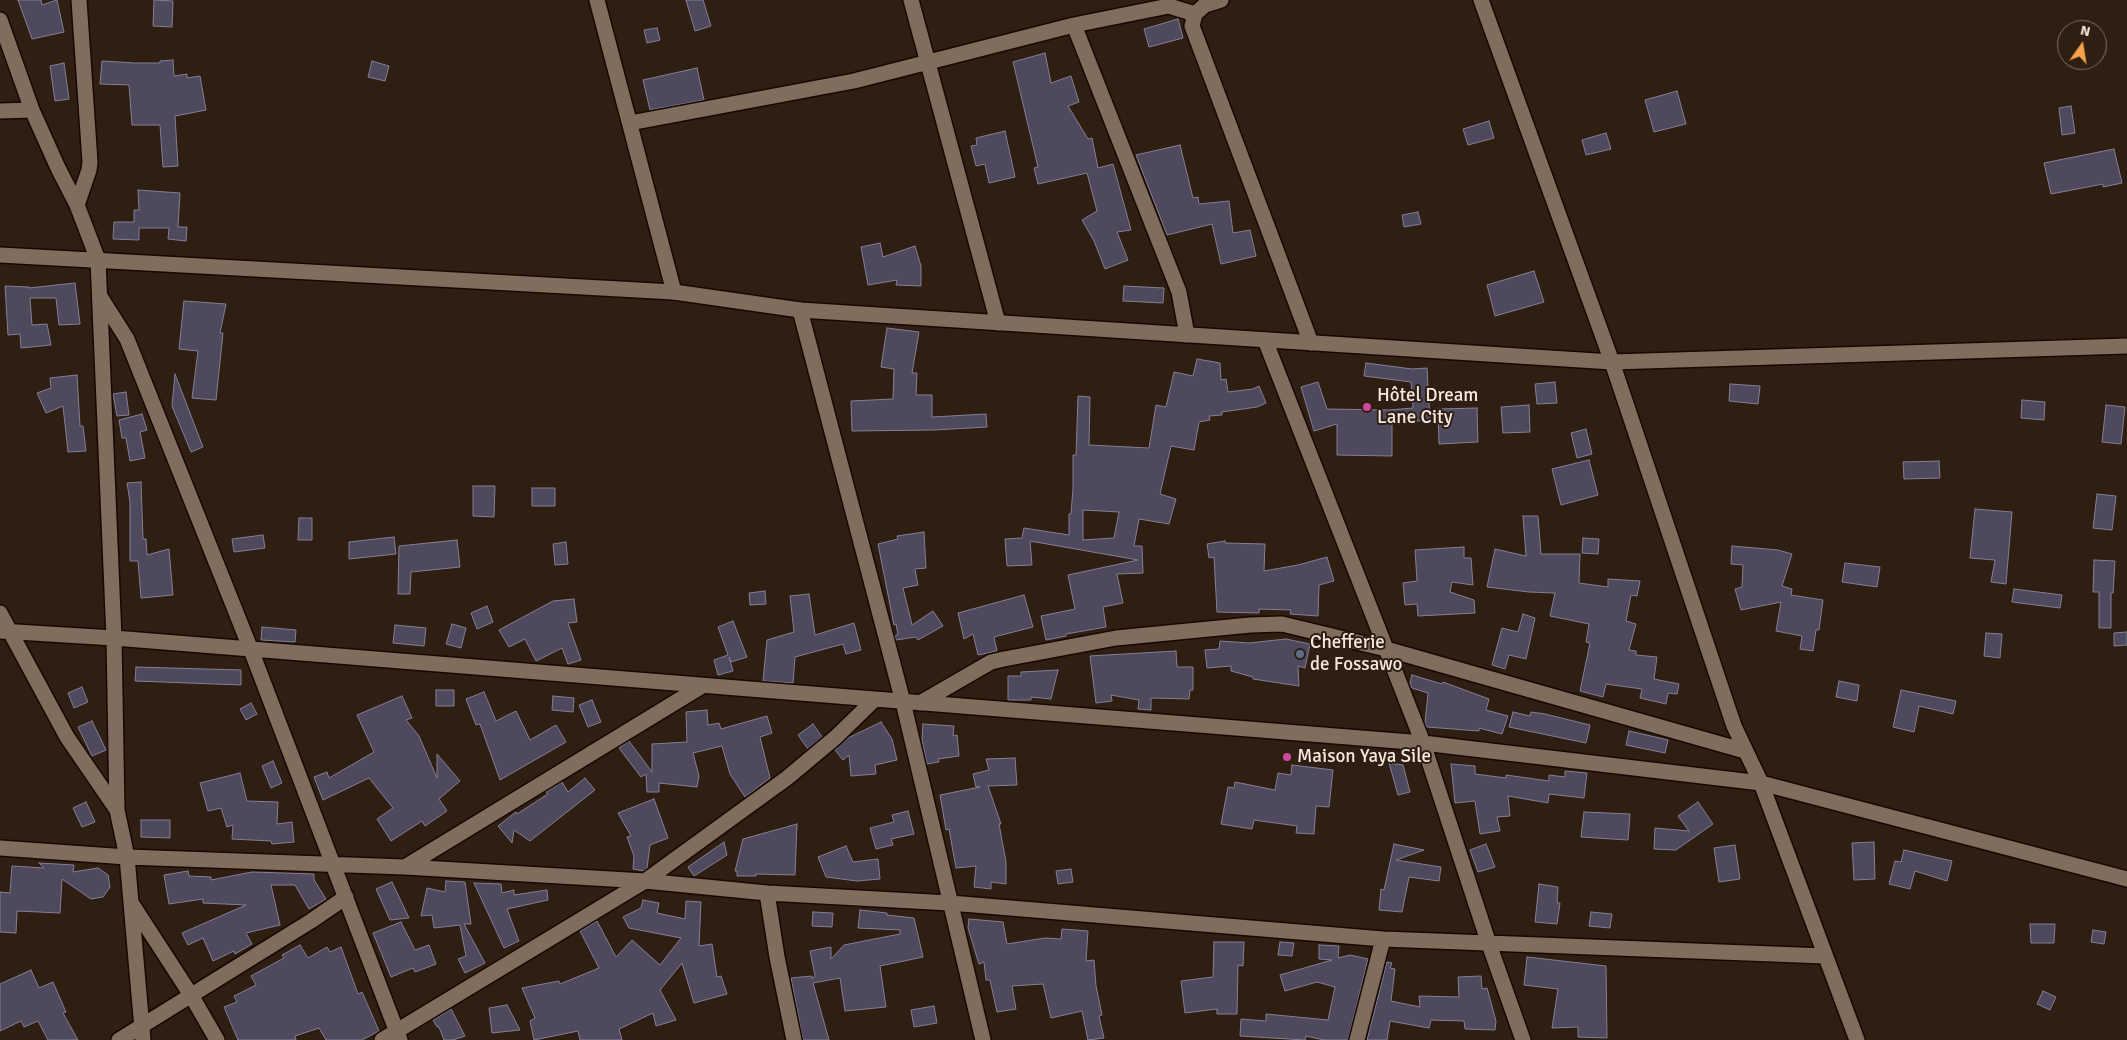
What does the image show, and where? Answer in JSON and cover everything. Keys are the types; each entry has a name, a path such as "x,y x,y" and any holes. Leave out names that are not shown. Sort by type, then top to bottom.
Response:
{"street":[{"path":"77,205 90,170 79,0"},
{"path":"597,0 674,292"},
{"path":"911,0 998,323"},
{"path":"1221,0 1206,5 1196,14 1192,26 1312,343"},
{"path":"1481,0 1612,362 1734,726 1761,783 1857,1040"},
{"path":"630,124 854,81 1074,25 1169,6 1196,14"},
{"path":"0,20 32,110 77,205 98,260 114,638 117,810 127,856 143,1033"},
{"path":"1074,25 1179,292 1187,335"},
{"path":"0,111 32,110"},
{"path":"0,255 674,292 800,310 1612,362 2127,346"},
{"path":"100,297 127,339 251,650 398,1036"},
{"path":"800,310 904,702 983,1040"},
{"path":"1265,340 1423,743 1489,944 1523,1040"},
{"path":"0,613 5,632 67,737 117,810"},
{"path":"920,703 992,662 1116,638 1250,625 1282,624 1386,649 1745,751"},
{"path":"5,632 114,638 1423,743 1761,783 2127,879"},
{"path":"405,867 702,686"},
{"path":"382,1040 398,1036 645,881 787,778 874,700"},
{"path":"0,848 127,856 405,867 645,881 767,893 950,903 1383,939 1825,956"},
{"path":"767,893 777,957 794,1040"},
{"path":"120,1040 143,1033 191,995 311,921 346,897"},
{"path":"130,901 191,995 217,1040"},
{"path":"1357,1040 1383,939"}],"building":[{"path":"18,0 41,0 42,5 57,0 64,32 32,39"},
{"path":"154,0 173,1 172,27 153,26"},
{"path":"686,0 703,0 711,26 695,31"},
{"path":"1178,19 1183,38 1149,47 1144,29"},
{"path":"657,28 660,40 647,43 644,30"},
{"path":"1045,53 1051,83 1071,76 1079,102 1068,106 1088,139 1092,138 1098,168 1113,164 1131,230 1117,232 1128,260 1105,269 1094,241 1082,220 1097,211 1087,173 1038,184 1034,168 1038,167 1013,62"},
{"path":"173,60 174,76 187,74 187,78 200,76 206,110 175,116 178,166 163,167 160,125 132,125 129,85 100,84 102,61 160,63 160,61"},
{"path":"372,61 389,66 385,81 368,77"},
{"path":"64,63 69,99 55,101 50,66"},
{"path":"697,68 704,100 650,110 643,80"},
{"path":"1677,91 1686,124 1654,132 1645,100"},
{"path":"2071,106 2075,133 2062,135 2059,108"},
{"path":"1489,121 1494,138 1468,145 1463,129"},
{"path":"1005,131 1015,177 989,183 985,164 976,166 971,146 977,145 976,138"},
{"path":"1606,133 1611,149 1586,155 1582,140"},
{"path":"1180,145 1193,198 1198,197 1199,204 1229,201 1233,233 1250,230 1256,256 1221,264 1212,224 1167,235 1136,155"},
{"path":"2114,149 2122,183 2103,187 2103,184 2051,194 2044,163"},
{"path":"138,190 180,193 178,227 187,227 186,241 168,239 169,228 139,228 139,240 113,239 114,222 134,222 134,210 139,210"},
{"path":"1418,212 1421,224 1404,227 1402,215"},
{"path":"880,243 883,257 915,246 921,266 921,286 896,285 897,280 868,285 861,247"},
{"path":"1534,271 1544,302 1495,316 1487,285"},
{"path":"75,283 80,324 59,325 56,298 30,298 32,325 47,324 51,345 21,348 20,334 8,335 5,286 29,288"},
{"path":"1124,286 1164,288 1163,303 1123,301"},
{"path":"184,301 226,304 220,333 223,333 216,400 192,398 198,351 179,349"},
{"path":"887,328 919,332 912,373 917,373 916,395 932,395 932,417 986,414 987,427 852,431 851,401 893,399 894,369 881,367"},
{"path":"1197,359 1220,363 1221,380 1226,379 1228,392 1253,389 1259,386 1266,403 1257,407 1222,412 1222,415 1209,416 1210,420 1199,422 1194,450 1171,446 1160,494 1176,499 1169,524 1139,519 1134,546 1142,546 1143,573 1117,574 1123,603 1103,607 1106,627 1066,634 1066,636 1046,640 1041,616 1075,609 1068,575 1138,560 1030,541 1032,565 1007,566 1005,539 1022,538 1024,528 1069,535 1069,514 1071,514 1073,488 1073,455 1076,455 1078,396 1090,397 1089,445 1149,448 1156,405 1166,407 1174,372 1193,376","holes":["1083,510 1119,512 1114,538 1083,540"]},
{"path":"1366,363 1412,369 1427,368 1430,420 1392,423 1392,456 1337,455 1337,424 1314,431 1301,387 1318,382 1327,409 1389,410 1413,408 1411,382 1364,376"},
{"path":"175,374 203,447 191,452 172,406"},
{"path":"77,375 80,426 83,426 86,451 68,452 63,406 46,413 37,393 51,388 50,378"},
{"path":"1555,382 1557,403 1537,404 1535,384"},
{"path":"1730,384 1760,386 1758,404 1729,401"},
{"path":"126,392 129,415 117,416 113,394"},
{"path":"2022,400 2045,402 2044,420 2021,418"},
{"path":"1529,405 1530,432 1503,433 1501,407"},
{"path":"2106,405 2125,407 2121,444 2102,442"},
{"path":"1477,408 1478,442 1439,444 1438,409"},
{"path":"142,414 147,430 140,432 145,458 130,461 126,438 122,438 119,420"},
{"path":"1586,429 1592,454 1577,458 1571,433"},
{"path":"1589,460 1598,495 1561,505 1552,469"},
{"path":"1939,461 1940,478 1904,479 1903,462"},
{"path":"141,482 143,539 146,539 147,555 169,549 173,595 141,598 138,561 130,561 130,502 127,483"},
{"path":"473,486 495,486 494,517 473,516"},
{"path":"532,488 555,488 555,506 532,506"},
{"path":"2097,494 2116,496 2112,530 2093,528"},
{"path":"1975,509 2012,512 2006,584 1991,582 1995,560 1970,558"},
{"path":"1523,516 1538,516 1541,554 1580,554 1579,583 1608,587 1608,579 1640,581 1637,596 1631,595 1626,621 1636,624 1629,650 1636,651 1636,655 1657,657 1654,679 1679,684 1677,694 1668,693 1666,704 1640,698 1642,689 1606,684 1603,697 1580,691 1590,643 1586,642 1589,624 1550,616 1555,593 1487,587 1495,549 1526,556"},
{"path":"299,518 312,518 312,540 298,540"},
{"path":"924,532 926,568 915,569 918,585 903,588 912,625 933,611 943,626 918,640 916,637 896,640 895,636 898,634 896,624 894,625 878,544 898,539 897,536"},
{"path":"263,535 265,548 234,552 232,539"},
{"path":"394,537 396,554 349,559 349,542"},
{"path":"1583,538 1599,539 1598,554 1582,553"},
{"path":"457,540 460,567 411,572 410,594 398,594 399,546"},
{"path":"1225,541 1225,543 1265,544 1264,571 1298,565 1327,557 1334,581 1319,585 1318,616 1290,614 1291,610 1259,609 1259,613 1217,612 1214,557 1209,558 1207,544"},
{"path":"566,542 568,564 555,565 553,544"},
{"path":"1732,546 1778,550 1792,554 1782,586 1792,589 1791,595 1823,600 1819,630 1816,630 1813,651 1800,649 1802,636 1776,631 1781,602 1741,610 1735,589 1742,587 1743,565 1731,564"},
{"path":"1464,547 1464,558 1471,558 1473,585 1452,582 1450,592 1474,600 1475,613 1418,616 1417,604 1405,605 1403,583 1417,581 1415,550"},
{"path":"2094,560 2115,561 2113,593 2111,593 2111,628 2099,628 2099,592 2093,592"},
{"path":"1845,563 1880,567 1877,587 1842,582"},
{"path":"2014,589 2062,595 2060,608 2012,602"},
{"path":"765,591 766,604 750,605 749,593"},
{"path":"809,594 815,635 854,623 861,650 846,654 843,644 795,657 793,683 763,681 767,640 794,632 790,596"},
{"path":"1024,595 1033,627 994,637 997,651 978,655 973,634 964,639 958,613"},
{"path":"574,599 577,622 568,623 581,660 568,664 562,648 536,661 525,639 509,647 499,630 553,601"},
{"path":"487,606 493,622 477,629 471,613"},
{"path":"1523,614 1535,618 1526,659 1509,655 1505,669 1492,665 1502,628 1518,632"},
{"path":"733,621 747,657 731,662 729,657 733,671 718,675 714,660 728,655 718,627"},
{"path":"452,624 466,628 461,648 446,644"},
{"path":"395,625 426,628 424,646 393,643"},
{"path":"262,627 296,630 295,642 261,640"},
{"path":"2127,632 2127,645 2114,646 2114,633"},
{"path":"1986,633 2002,634 2000,658 1984,656"},
{"path":"1286,639 1310,644 1305,668 1298,666 1299,686 1253,679 1253,677 1231,671 1231,666 1207,668 1205,650 1219,649 1220,641 1249,643"},
{"path":"1176,651 1177,667 1193,667 1193,690 1190,690 1189,699 1151,698 1151,710 1138,709 1139,700 1111,695 1112,701 1096,703 1090,656"},
{"path":"136,667 241,670 241,685 135,681"},
{"path":"1058,670 1051,699 1031,697 1031,700 1008,700 1008,676 1021,676 1021,672"},
{"path":"1412,675 1442,684 1443,682 1489,699 1486,710 1508,716 1502,734 1479,728 1479,731 1427,727 1425,723 1428,693 1412,688 1410,683"},
{"path":"1839,681 1859,685 1857,701 1836,697"},
{"path":"82,687 88,702 74,708 68,693"},
{"path":"436,690 454,690 454,706 436,706"},
{"path":"1901,690 1956,701 1953,714 1919,706 1914,732 1893,727"},
{"path":"484,692 496,721 516,711 530,740 556,725 566,742 500,780 480,724 476,725 466,699"},
{"path":"402,696 412,718 406,720 419,736 437,778 437,754 460,781 439,799 447,811 425,826 422,821 391,841 377,819 393,808 369,778 323,800 314,777 327,772 329,778 374,752 357,715"},
{"path":"553,696 574,698 573,712 552,710"},
{"path":"592,700 601,722 588,727 579,705"},
{"path":"251,703 257,714 246,720 240,709"},
{"path":"707,710 708,725 719,723 721,729 767,716 772,733 760,737 770,778 745,797 730,774 722,746 693,753 699,776 697,787 659,783 659,792 647,792 646,774 641,777 619,748 629,741 652,772 652,744 687,742 686,712"},
{"path":"1513,712 1530,716 1531,712 1545,714 1590,725 1586,743 1509,727"},
{"path":"92,721 106,750 92,756 78,727"},
{"path":"881,722 892,739 897,760 875,765 876,774 851,776 849,755 843,760 835,750 848,738"},
{"path":"813,724 822,737 808,749 798,735"},
{"path":"923,724 954,726 953,736 957,735 959,756 938,759 939,762 927,764 922,740"},
{"path":"1629,731 1668,740 1665,753 1626,745"},
{"path":"1015,758 1017,785 988,786 1001,824 999,824 1006,862 1006,884 991,882 991,889 974,887 976,866 956,868 949,829 946,830 940,795 980,787 976,787 973,774 989,770 986,759"},
{"path":"273,761 282,783 271,788 262,766"},
{"path":"1389,763 1403,765 1410,792 1398,795"},
{"path":"1451,764 1475,766 1475,774 1506,778 1506,775 1549,781 1549,775 1565,777 1565,771 1587,773 1584,798 1549,794 1548,803 1508,796 1510,816 1497,817 1500,831 1480,834 1475,801 1455,803"},
{"path":"1292,765 1333,770 1329,807 1316,806 1314,834 1296,833 1297,826 1254,820 1252,829 1221,824 1228,787 1234,788 1235,782 1275,790 1278,773 1291,775"},
{"path":"240,773 247,801 278,802 277,824 292,822 294,842 272,844 271,841 232,839 233,825 227,827 221,808 208,811 200,783"},
{"path":"585,778 595,790 530,841 514,830 512,843 498,826 516,812 517,814 548,794 546,792 562,782 568,792"},
{"path":"654,799 668,838 650,845 647,868 644,871 633,869 634,856 627,837 631,836 618,813"},
{"path":"86,802 95,822 82,827 73,808"},
{"path":"1698,802 1713,824 1676,850 1654,849 1655,828 1689,831 1678,816"},
{"path":"908,811 914,834 891,839 893,845 876,849 870,828 894,822 892,815"},
{"path":"1584,812 1630,814 1628,840 1581,837"},
{"path":"141,820 170,820 170,838 141,837"},
{"path":"797,824 795,875 756,874 756,876 737,876 737,871 735,871 743,839"},
{"path":"724,842 727,855 694,876 688,867"},
{"path":"1874,842 1875,879 1854,880 1852,843"},
{"path":"1394,844 1424,850 1396,860 1441,867 1439,881 1409,877 1402,912 1379,910 1381,889 1384,890"},
{"path":"1486,844 1495,867 1478,872 1470,850"},
{"path":"1735,845 1740,879 1719,882 1714,848"},
{"path":"846,846 853,862 878,859 880,879 857,881 826,877 818,857"},
{"path":"1904,850 1952,861 1947,881 1915,871 1910,889 1889,884 1895,861 1901,862"},
{"path":"39,863 74,865 73,872 98,868 108,875 110,887 103,897 91,899 62,879 60,913 17,911 16,933 0,932 0,892 10,893 12,866 44,868"},
{"path":"1071,869 1073,882 1058,884 1056,871"},
{"path":"188,871 189,876 211,877 211,880 252,872 314,874 314,880 326,899 309,909 295,885 271,885 280,925 246,933 252,944 235,954 234,951 213,961 203,938 188,945 182,933 246,905 203,903 203,899 169,904 164,875"},
{"path":"446,881 465,882 471,924 464,924 485,963 465,973 458,959 466,956 460,925 434,928 432,915 421,916 427,888 445,892"},
{"path":"392,882 409,918 390,920 376,889"},
{"path":"474,883 501,884 502,893 514,890 514,895 547,890 548,900 507,909 519,941 504,948"},
{"path":"1539,884 1558,887 1557,903 1560,903 1557,924 1535,922"},
{"path":"643,900 659,903 657,913 685,919 686,901 701,902 699,946 712,944 717,977 721,976 727,994 694,1003 682,963 660,990 676,1020 656,1026 653,1013 619,1029 622,1040 580,1040 578,1031 534,1040 530,1021 535,1018 522,988 559,981 560,984 599,968 580,931 597,921 616,957 632,940 660,965 681,938 629,928 623,917 641,908"},
{"path":"860,910 914,918 923,957 880,966 886,1007 845,1011 840,978 813,983 829,1040 803,1040 791,978 812,976 812,979 815,976 810,951 831,947 831,959 844,945 900,934 900,930 858,928"},
{"path":"813,912 833,913 832,927 812,926"},
{"path":"1591,912 1612,914 1610,928 1589,926"},
{"path":"969,919 1003,922 1007,944 1045,938 1061,939 1062,929 1088,931 1086,961 1094,960 1096,986 1102,1015 1099,1016 1104,1038 1088,1040 1082,1011 1051,1018 1043,984 1012,986 1016,1009 997,1012 990,980 986,980 984,962 979,964 968,928"},
{"path":"401,922 415,950 429,945 436,964 415,972 413,968 391,977 373,933"},
{"path":"2030,924 2055,924 2054,943 2031,943"},
{"path":"2093,930 2106,932 2104,944 2091,942"},
{"path":"1214,942 1244,942 1243,966 1238,965 1237,1014 1217,1014 1217,1009 1185,1013 1181,981 1213,977"},
{"path":"1280,942 1294,943 1292,956 1278,955"},
{"path":"300,945 308,958 327,947 330,952 341,947 358,994 362,992 379,1031 362,1040 326,1040 319,1028 295,1036 296,1040 238,1040 224,1007 237,1002 234,996 256,985 251,976 284,958 282,955"},
{"path":"1319,945 1339,946 1338,958 1350,955 1368,959 1348,1040 1324,1040 1306,1036 1305,1040 1240,1036 1241,1019 1266,1021 1266,1014 1328,1020 1335,987 1317,982 1285,991 1280,975 1332,960 1319,959"},
{"path":"1527,957 1606,966 1607,1038 1578,1037 1578,1027 1552,1028 1558,989 1524,985"},
{"path":"1387,962 1392,963 1390,968 1395,969 1391,1001 1420,1007 1419,996 1459,997 1458,977 1481,976 1482,989 1487,988 1496,1021 1495,1030 1465,1029 1464,1021 1431,1020 1429,1028 1390,1021 1387,1040 1367,1040"},
{"path":"31,970 39,988 53,982 66,1012 63,1013 78,1040 48,1040 38,1021 24,1027 21,1021 0,1031 0,984"},
{"path":"2043,991 2056,997 2050,1010 2037,1004"},
{"path":"507,1005 520,1030 492,1033 489,1008"},
{"path":"934,1006 937,1023 914,1027 911,1010"},
{"path":"451,1009 465,1036 453,1040 444,1040 439,1027 437,1027 433,1020"}],"place":[{"name":"Hôtel Dream Lane City","path":"1367,407"},
{"name":"Chefferie de Fossawo","path":"1300,654"},
{"name":"Maison Yaya Sile","path":"1287,757"}]}
